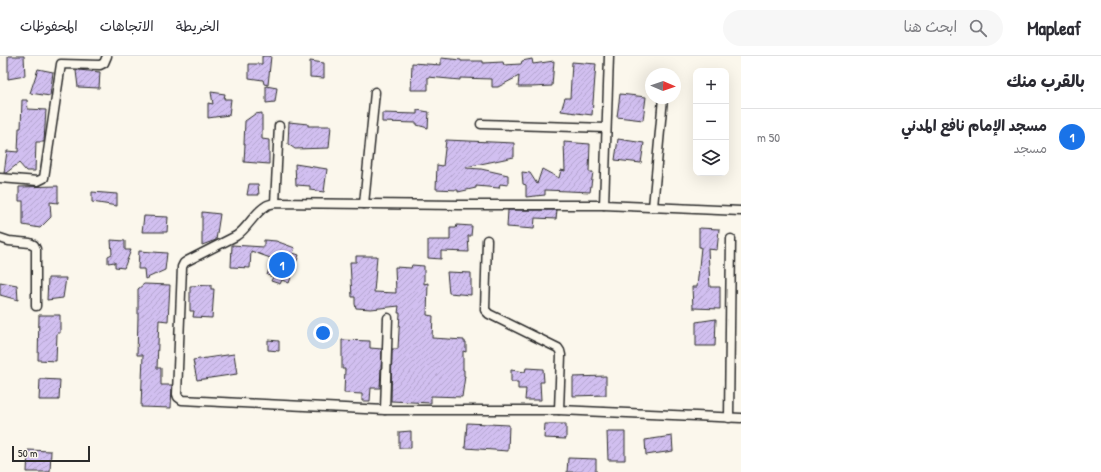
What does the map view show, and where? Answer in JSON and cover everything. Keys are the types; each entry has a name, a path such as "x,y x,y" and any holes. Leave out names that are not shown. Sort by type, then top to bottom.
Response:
{"street":[{"path":"0,178 38,181 44,178 61,60 100,65 104,63 107,56"},
{"path":"604,205 609,56"},
{"path":"364,204 375,92"},
{"path":"653,207 662,104"},
{"path":"481,124 606,128"},
{"path":"275,203 279,126"},
{"path":"741,211 604,205 275,203 266,205 242,233 186,261 182,267 176,394 182,400 385,410 559,410 741,418"},
{"path":"0,238 34,245 36,249 36,306"},
{"path":"729,418 731,239"},
{"path":"487,240 485,310 489,314 558,348 561,355 559,410"},
{"path":"385,410 388,318"}],"building":[{"path":"8,56 24,56 25,76 8,79"},
{"path":"262,56 271,56 268,85 264,84 263,80 249,78 249,64 262,64"},
{"path":"441,58 461,61 483,61 483,63 503,62 504,65 521,64 522,61 532,59 533,64 554,61 552,86 518,87 519,76 498,87 492,87 492,79 460,78 460,80 428,77 428,90 411,90 412,63 441,65"},
{"path":"310,61 324,63 324,78 310,77"},
{"path":"572,62 596,64 592,115 561,111 565,98 570,98"},
{"path":"38,69 53,72 50,96 30,93"},
{"path":"76,71 100,72 99,88 78,87"},
{"path":"266,86 277,88 275,102 266,103"},
{"path":"211,92 225,94 224,99 231,99 229,115 208,118 208,103 213,104"},
{"path":"620,94 645,97 643,120 617,117"},
{"path":"22,100 27,100 28,109 46,110 44,142 36,142 35,171 26,171 19,163 4,173 7,151 18,152"},
{"path":"417,110 429,112 428,128 417,125 417,123 382,122 382,113 417,114"},
{"path":"262,113 262,139 269,140 269,164 244,162 245,121 255,114"},
{"path":"289,122 308,124 308,126 331,126 329,148 295,149 288,144"},
{"path":"618,139 644,143 641,163 615,160"},
{"path":"446,140 514,143 514,157 466,167 508,175 508,185 500,184 499,188 476,186 476,188 458,192 458,190 436,189 437,165 443,166"},
{"path":"564,142 590,144 589,172 593,172 590,192 545,190 545,195 526,197 526,185 523,184 522,172 530,173 537,184 542,169 559,178 561,170 565,171"},
{"path":"295,164 327,169 324,192 310,190 310,186 296,185"},
{"path":"249,184 258,184 259,195 247,195"},
{"path":"58,186 58,203 50,202 51,217 40,228 23,225 23,201 19,201 19,187"},
{"path":"92,192 117,194 117,206 92,202"},
{"path":"508,210 557,210 556,219 535,218 534,229 507,227"},
{"path":"202,212 220,214 216,240 202,245"},
{"path":"144,216 168,217 167,232 142,232"},
{"path":"457,225 472,226 471,236 468,236 469,252 441,251 441,259 428,258 428,240 450,240 450,228 456,228"},
{"path":"699,228 719,229 717,250 708,249 710,287 720,287 720,309 693,308 692,287 697,287 701,247 699,247"},
{"path":"111,240 125,241 125,250 131,250 124,268 115,267 115,262 108,263 108,256 112,254"},
{"path":"264,240 276,241 295,248 293,253 299,255 289,283 282,280 280,284 271,281 273,277 267,275 273,259 251,251 250,268 231,267 232,245 264,247"},
{"path":"139,251 167,253 165,270 145,279 144,269 138,269"},
{"path":"356,256 377,256 374,292 396,293 395,267 411,268 412,265 424,266 424,284 428,283 427,315 433,316 432,338 464,340 464,342 466,342 466,352 463,351 463,370 465,376 462,397 431,396 431,403 391,401 392,349 398,349 399,306 371,309 356,308 355,297 352,297 350,262 356,262"},
{"path":"447,272 471,273 471,295 449,293"},
{"path":"48,278 66,278 63,298 47,300"},
{"path":"0,282 17,285 18,300 0,295"},
{"path":"144,284 170,285 168,321 159,320 157,368 161,368 161,385 172,385 171,408 141,407 143,355 137,355 138,289"},
{"path":"211,285 211,289 214,289 212,318 193,317 194,311 190,311 190,286"},
{"path":"39,315 60,315 60,333 57,333 56,361 38,360"},
{"path":"716,319 715,346 696,346 696,322"},
{"path":"268,340 279,341 279,351 268,350"},
{"path":"342,340 370,341 370,348 382,349 380,388 371,388 370,401 362,401 362,394 344,393 345,369 342,369"},
{"path":"234,354 237,374 197,380 193,360"},
{"path":"526,368 543,369 544,382 540,382 541,400 525,400 526,389 518,389 518,382 511,382 511,370 525,372"},
{"path":"606,376 606,395 573,396 573,377"},
{"path":"40,379 60,380 59,400 39,400"},
{"path":"467,423 509,425 508,451 465,448"},
{"path":"545,424 566,424 566,439 544,438"},
{"path":"411,431 411,448 399,448 399,432"},
{"path":"607,432 625,432 625,460 608,460"},
{"path":"672,436 673,451 646,455 645,440"},
{"path":"28,450 51,451 50,472 27,472"},
{"path":"568,458 596,459 596,472 567,472"}],"place":[{"name":"مسجد الإمام نافع المدني","path":"282,265"}]}
